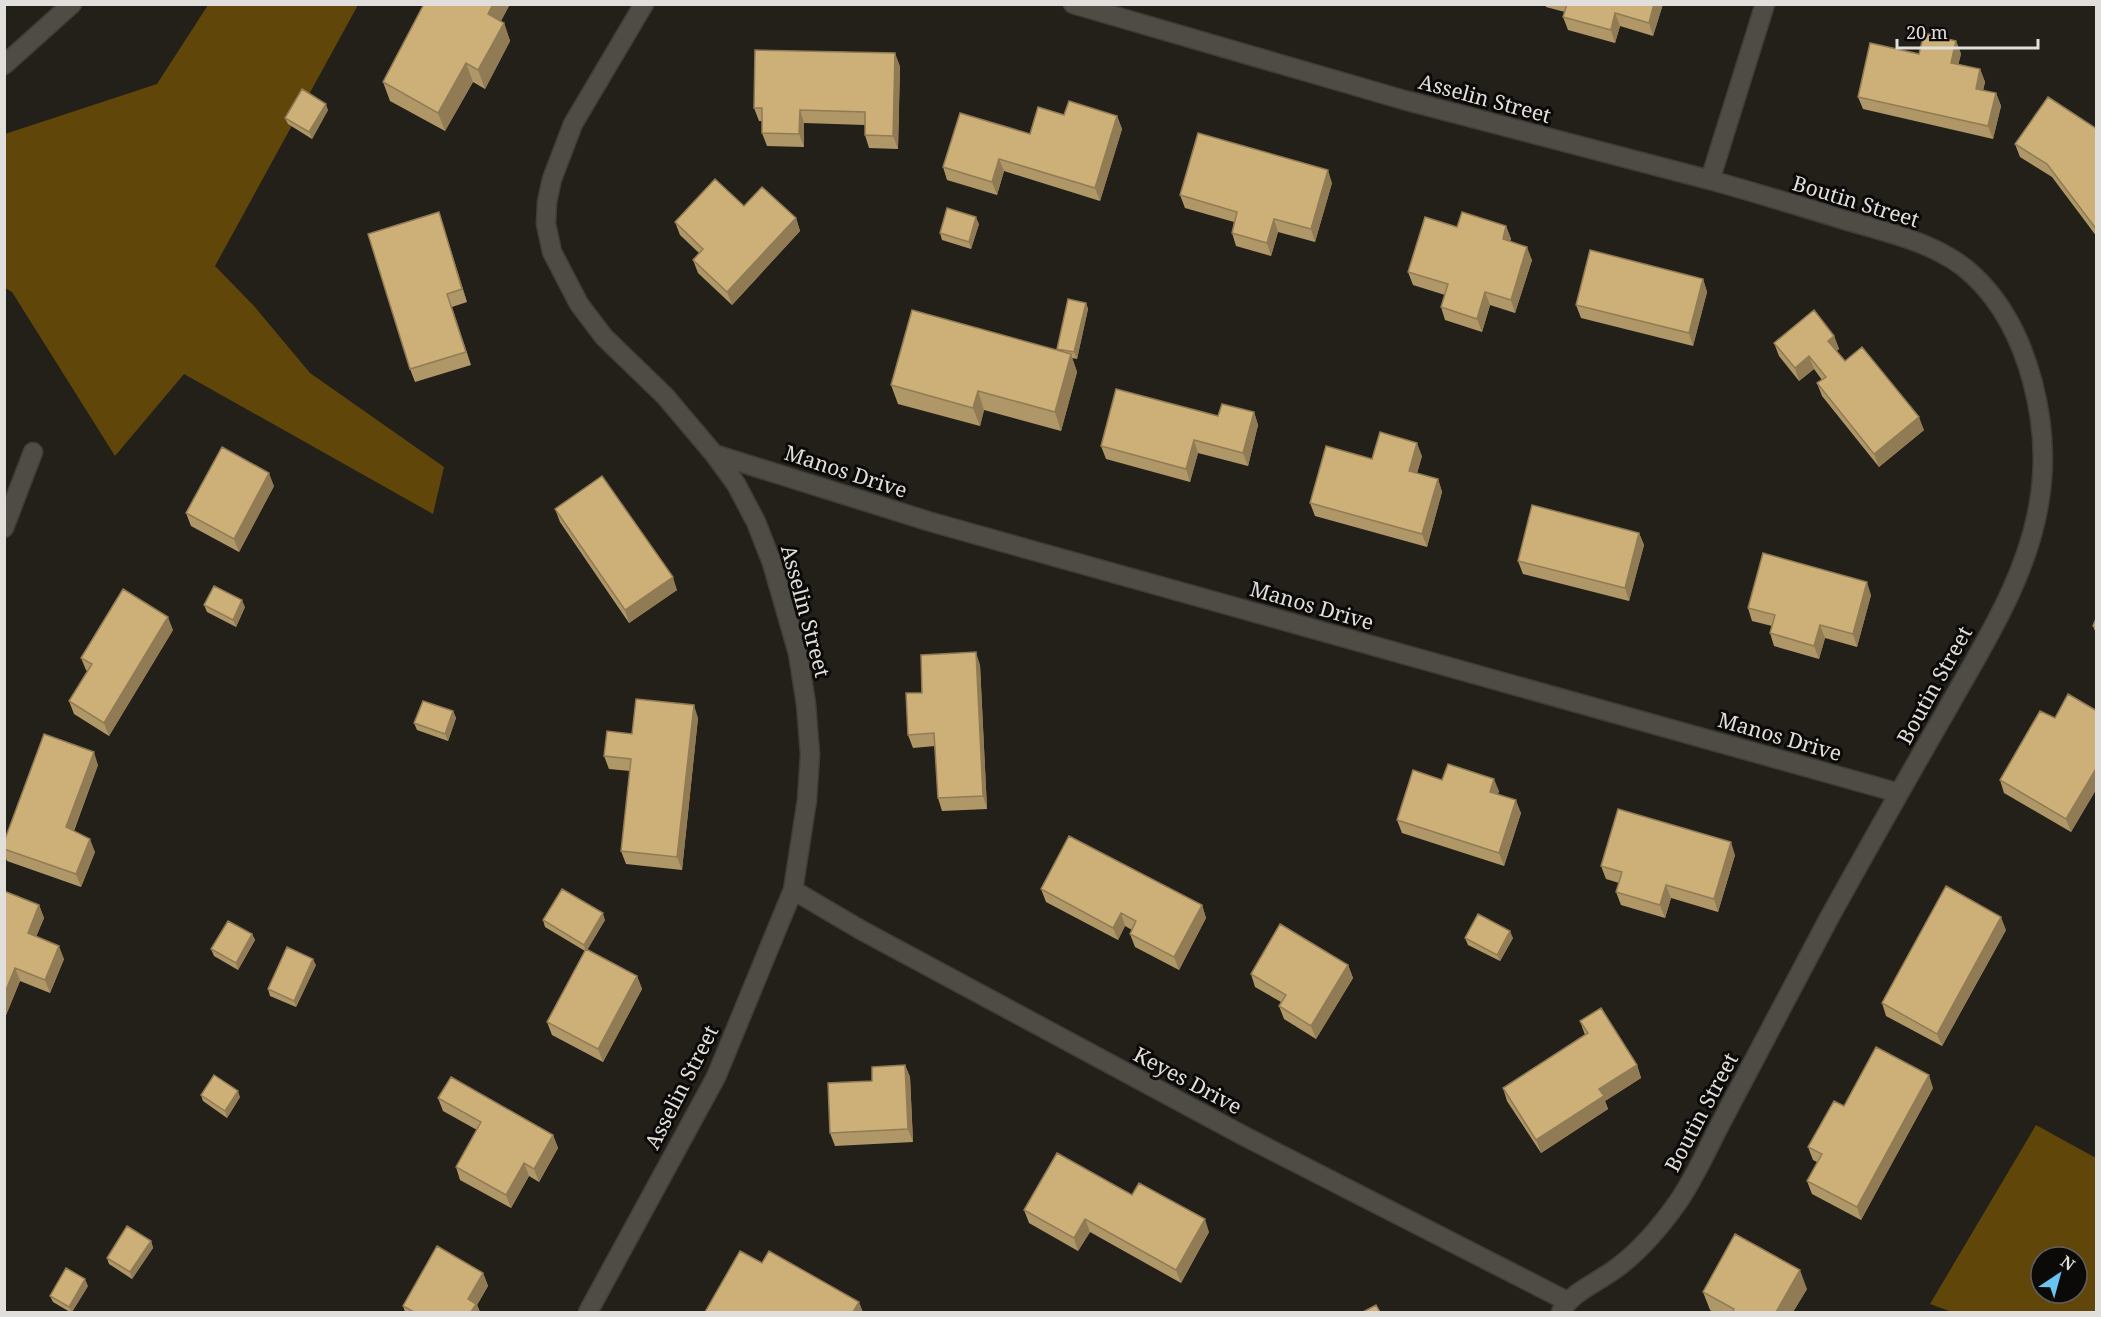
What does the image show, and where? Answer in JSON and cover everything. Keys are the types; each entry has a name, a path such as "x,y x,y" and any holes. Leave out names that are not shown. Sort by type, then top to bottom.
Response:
{"street":[{"path":"4,65 72,4"},
{"name":"Asselin Street","path":"588,1312 716,1077 793,890 807,800 810,754 806,704 798,653 779,583 756,522 736,484 714,454 665,396 604,337 579,304 552,252 546,224 547,202 552,179 573,124 644,4"},
{"name":"Asselin Street","path":"1074,4 1404,100 1710,180"},
{"path":"1710,180 1765,4"},
{"name":"Boutin Street","path":"1564,1307 1640,1249 1681,1198 1827,922 2017,580 2029,549 2040,501 2042,447 2039,418 2025,360 2015,331 1999,306 1974,275 1959,262 1909,239 1710,180"},
{"path":"4,528 33,452"},
{"name":"Manos Drive","path":"714,454 931,522 1899,793"},
{"name":"Keyes Drive","path":"793,890 861,930 1564,1307"}],"shaded area":[{"path":"208,5 358,5 215,266 254,306 310,373 444,467 433,514 184,374 115,456 12,292 5,288 5,134 157,84"},
{"path":"2036,1125 2096,1158 2096,1312 1952,1312 1930,1304"}],"building":[{"path":"424,4 493,4 488,14 504,23 478,70 466,63 438,113 383,82"},
{"path":"1567,4 1654,4 1649,23 1615,13 1611,30 1563,17"},
{"path":"1924,33 1956,41 1951,63 1980,69 1976,89 1996,93 1988,126 1858,97 1870,43 1919,54"},
{"path":"755,50 895,53 893,136 865,135 865,112 800,110 799,134 762,133 762,108 754,108"},
{"path":"302,89 326,104 309,132 285,118"},
{"path":"2048,97 2097,130 2097,230 2047,164 2015,144"},
{"path":"1069,101 1117,116 1095,188 999,159 992,182 943,167 960,113 1030,134 1038,107 1064,115"},
{"path":"1198,133 1328,170 1311,229 1274,219 1267,243 1232,233 1237,212 1180,195"},
{"path":"715,179 744,206 762,187 796,218 727,292 693,260 703,249 675,222"},
{"path":"947,208 976,217 969,242 940,233"},
{"path":"439,212 462,289 447,294 466,352 410,369 368,234"},
{"path":"1462,212 1506,226 1503,239 1527,247 1511,300 1485,292 1477,319 1441,307 1448,284 1408,272 1425,217 1457,227"},
{"path":"1590,250 1703,279 1689,333 1576,305"},
{"path":"1068,299 1086,303 1074,352 1057,349"},
{"path":"912,310 1071,354 1055,412 978,391 973,408 891,385"},
{"path":"1814,310 1834,336 1828,341 1845,361 1862,347 1919,417 1874,454 1817,383 1826,377 1809,356 1795,368 1774,343"},
{"path":"1116,389 1218,416 1222,404 1254,412 1243,453 1194,440 1186,469 1101,446"},
{"path":"1380,432 1417,443 1409,471 1438,479 1422,534 1310,503 1326,446 1372,459"},
{"path":"222,447 269,473 234,539 186,513"},
{"path":"602,476 673,577 625,610 555,509"},
{"path":"1532,505 1639,533 1625,588 1518,561"},
{"path":"1763,553 1867,582 1853,634 1820,625 1814,646 1770,633 1775,615 1748,608"},
{"path":"214,586 242,600 233,620 204,605"},
{"path":"123,589 168,617 104,723 69,701 92,664 81,658"},
{"path":"2097,616 2097,628 2093,626"},
{"path":"976,652 983,796 938,798 934,733 908,735 906,693 922,693 921,655"},
{"path":"2068,694 2097,711 2097,767 2066,819 2000,780 2040,711 2055,718"},
{"path":"636,699 694,705 677,857 621,851 631,759 604,756 607,731 632,734"},
{"path":"423,701 453,711 445,734 414,723"},
{"path":"44,734 94,752 66,827 90,839 76,874 4,849 4,842"},
{"path":"1448,764 1494,779 1490,792 1516,800 1499,853 1397,820 1413,770 1442,780"},
{"path":"1618,809 1731,842 1714,899 1666,885 1660,905 1616,892 1622,872 1601,866"},
{"path":"1069,836 1202,905 1174,957 1130,934 1136,921 1121,913 1113,928 1041,889"},
{"path":"1946,886 2001,917 1937,1034 1882,1003"},
{"path":"562,889 603,913 584,945 543,920"},
{"path":"4,891 39,905 28,933 59,946 45,980 15,968 4,995"},
{"path":"1478,914 1510,931 1497,955 1465,938"},
{"path":"228,921 252,934 236,963 211,949"},
{"path":"1280,924 1348,965 1311,1026 1279,1006 1286,995 1251,974"},
{"path":"287,947 313,959 294,1001 268,989"},
{"path":"586,949 637,976 598,1049 547,1022"},
{"path":"1601,1008 1637,1065 1599,1089 1604,1096 1536,1140 1503,1088 1588,1033 1580,1021"},
{"path":"1876,1047 1929,1075 1857,1207 1807,1181 1822,1154 1808,1147 1834,1101 1844,1106"},
{"path":"905,1065 908,1129 830,1133 828,1083 872,1081 872,1067"},
{"path":"214,1075 238,1091 225,1111 201,1095"},
{"path":"451,1077 553,1135 534,1169 524,1163 506,1195 456,1167 481,1122 438,1098"},
{"path":"1057,1153 1132,1195 1139,1183 1205,1219 1176,1270 1085,1219 1074,1238 1024,1210"},
{"path":"127,1226 151,1241 130,1272 107,1258"},
{"path":"1735,1234 1800,1270 1776,1312 1732,1312 1734,1309 1703,1292"},
{"path":"437,1246 483,1273 468,1299 476,1304 471,1312 414,1312 403,1306"},
{"path":"740,1251 762,1263 769,1251 859,1302 853,1312 705,1312"},
{"path":"66,1268 85,1279 69,1307 50,1296"},
{"path":"1376,1305 1380,1312 1363,1312"}]}
